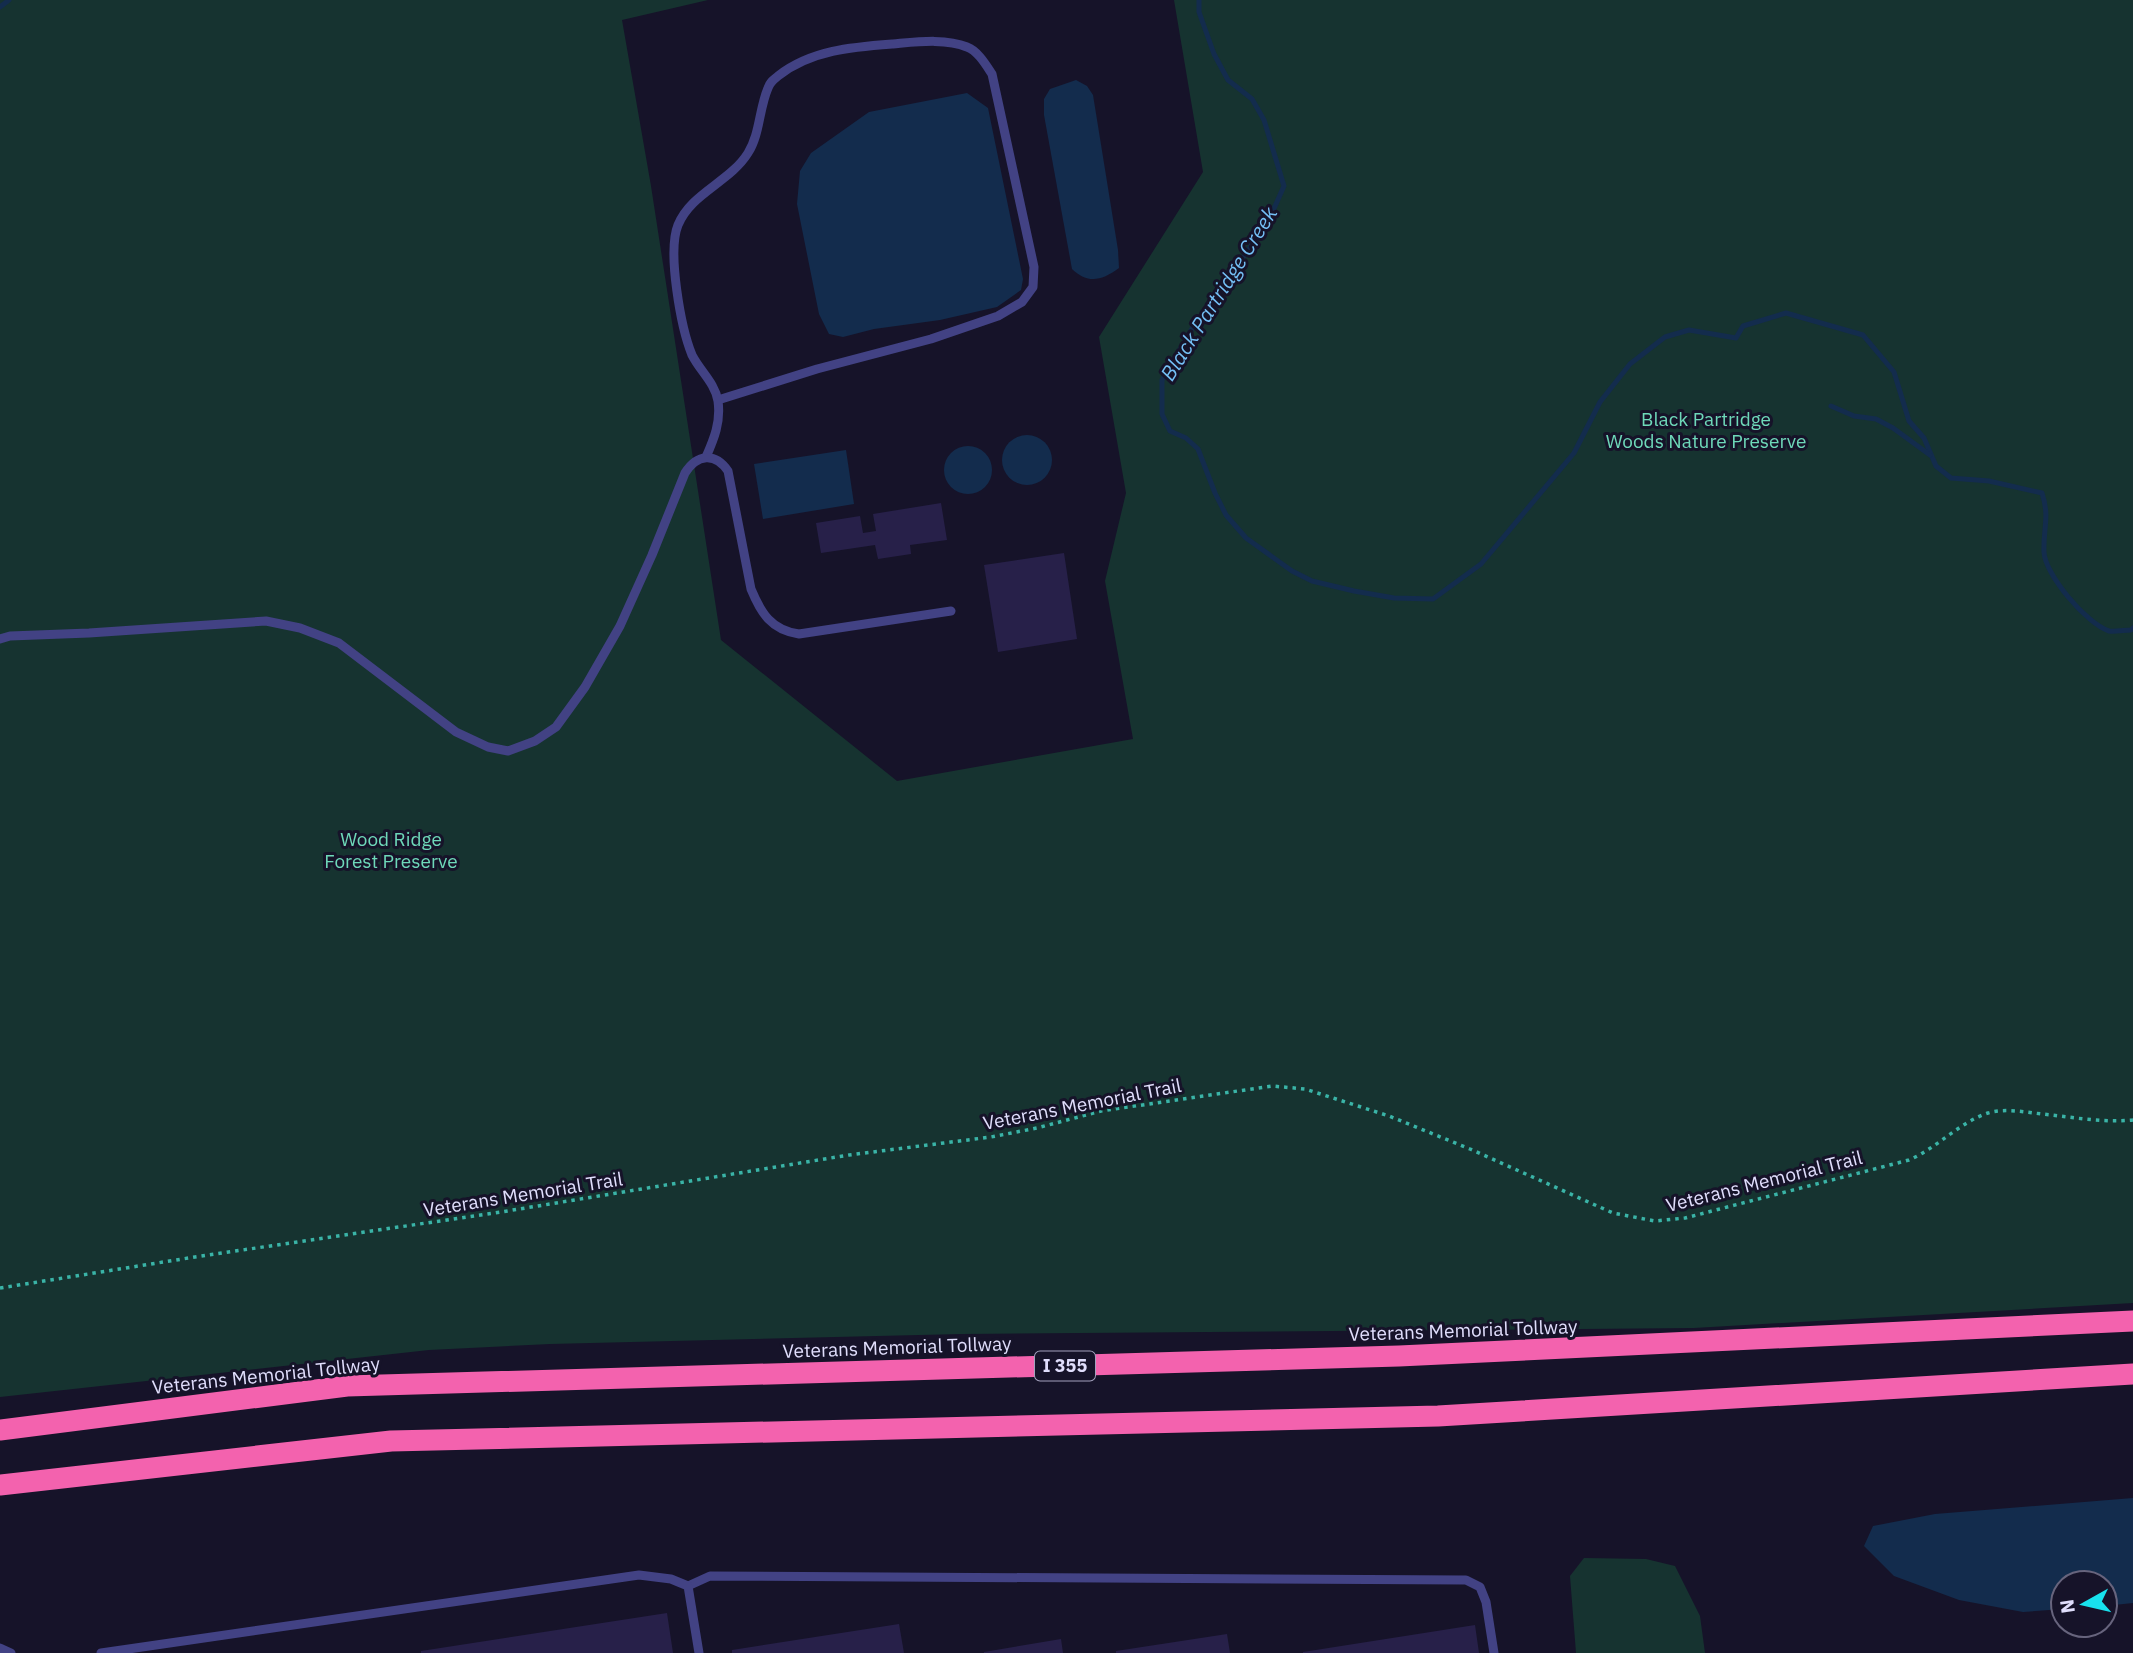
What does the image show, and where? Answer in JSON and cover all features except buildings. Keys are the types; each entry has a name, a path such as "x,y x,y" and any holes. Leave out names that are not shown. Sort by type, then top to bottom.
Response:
{"highway":[{"name":"Veterans Memorial Tollway","path":"0,1430 347,1386 1399,1356 2133,1321"},
{"path":"0,1485 391,1441 1438,1416 2133,1374"}],"lane":[{"path":"706,457 716,435 718,400 713,387 693,357 676,286 673,245 677,226 687,208 729,175 747,156 755,140 769,84 790,67 812,57 848,48 908,43 945,43 969,47 982,59 992,74 1034,267 1033,287 1021,302 998,316 931,339 817,369 718,400"},
{"path":"0,639 10,636 89,634 265,621 300,628 339,643 456,732 488,747 508,751 535,741 556,727 585,687 620,626 685,473 691,463 706,457 718,459 729,471 751,589 759,607 770,621 784,632 799,634 951,611"},
{"path":"101,1653 639,1575 671,1579 688,1586 710,1576 1466,1580 1480,1587 1486,1602 1494,1653"},
{"path":"688,1586 699,1653"},
{"path":"0,1648 11,1653"}],"path":[{"name":"Veterans Memorial Trail","path":"0,1288 501,1212 849,1155 991,1137 1101,1111 1272,1086 1305,1089 1389,1116 1613,1213 1655,1221 1708,1212 1909,1160 1989,1113 2016,1111 2103,1121 2133,1120"}],"green space":[{"path":"0,0 708,0 622,20 651,186 721,640 897,781 1133,739 1105,581 1126,493 1099,337 1203,172 1174,0 2133,0 2133,1303 1694,1328 961,1334 550,1344 429,1350 0,1397"},
{"path":"1584,1558 1646,1559 1675,1566 1700,1616 1705,1653 1576,1653 1570,1576"}],"water":[{"path":"1076,80 1087,86 1093,95 1118,250 1119,268 1095,279 1084,277 1072,269 1044,115 1044,99 1050,89"},
{"path":"967,93 988,108 1023,279 1021,290 997,307 843,337 829,334 819,314 797,204 800,171 811,153 869,112"},
{"path":"1027,435 1045,442 1052,460 1045,478 1027,485 1009,478 1002,460 1009,442"},
{"path":"968,446 985,453 992,470 985,487 968,494 951,487 944,470 951,453"},
{"path":"846,450 854,504 763,519 754,464"},
{"path":"2133,1498 2133,1603 2119,1604 2119,1569 2049,1569 2049,1610 2023,1612 1959,1600 1894,1576 1864,1546 1873,1526 1935,1514"}],"waterway":[{"name":"Black Partridge Creek","path":"0,7 9,0"},
{"name":"Black Partridge Creek","path":"1199,0 1199,12 1214,54 1228,80 1252,99 1264,120 1284,186 1268,222 1216,300 1193,327 1162,380 1162,414 1170,431 1186,438 1198,449 1226,515 1246,538 1292,571 1312,581 1354,591 1394,598 1433,599 1481,564 1574,453 1600,402 1630,364 1665,337 1689,330 1736,338 1743,326 1786,313 1863,335 1894,372 1909,421 1924,438 1936,466 1951,478 1989,481 2042,493 2046,516 2044,552 2046,562 2059,585 2079,609 2100,627 2109,631 2133,628"},
{"path":"1831,406 1854,416 1876,419 1930,455"}],"park label":[{"name":"Black Partridge Woods Nature Preserve","path":"1706,430"},
{"name":"Wood Ridge Forest Preserve","path":"391,850"}]}
